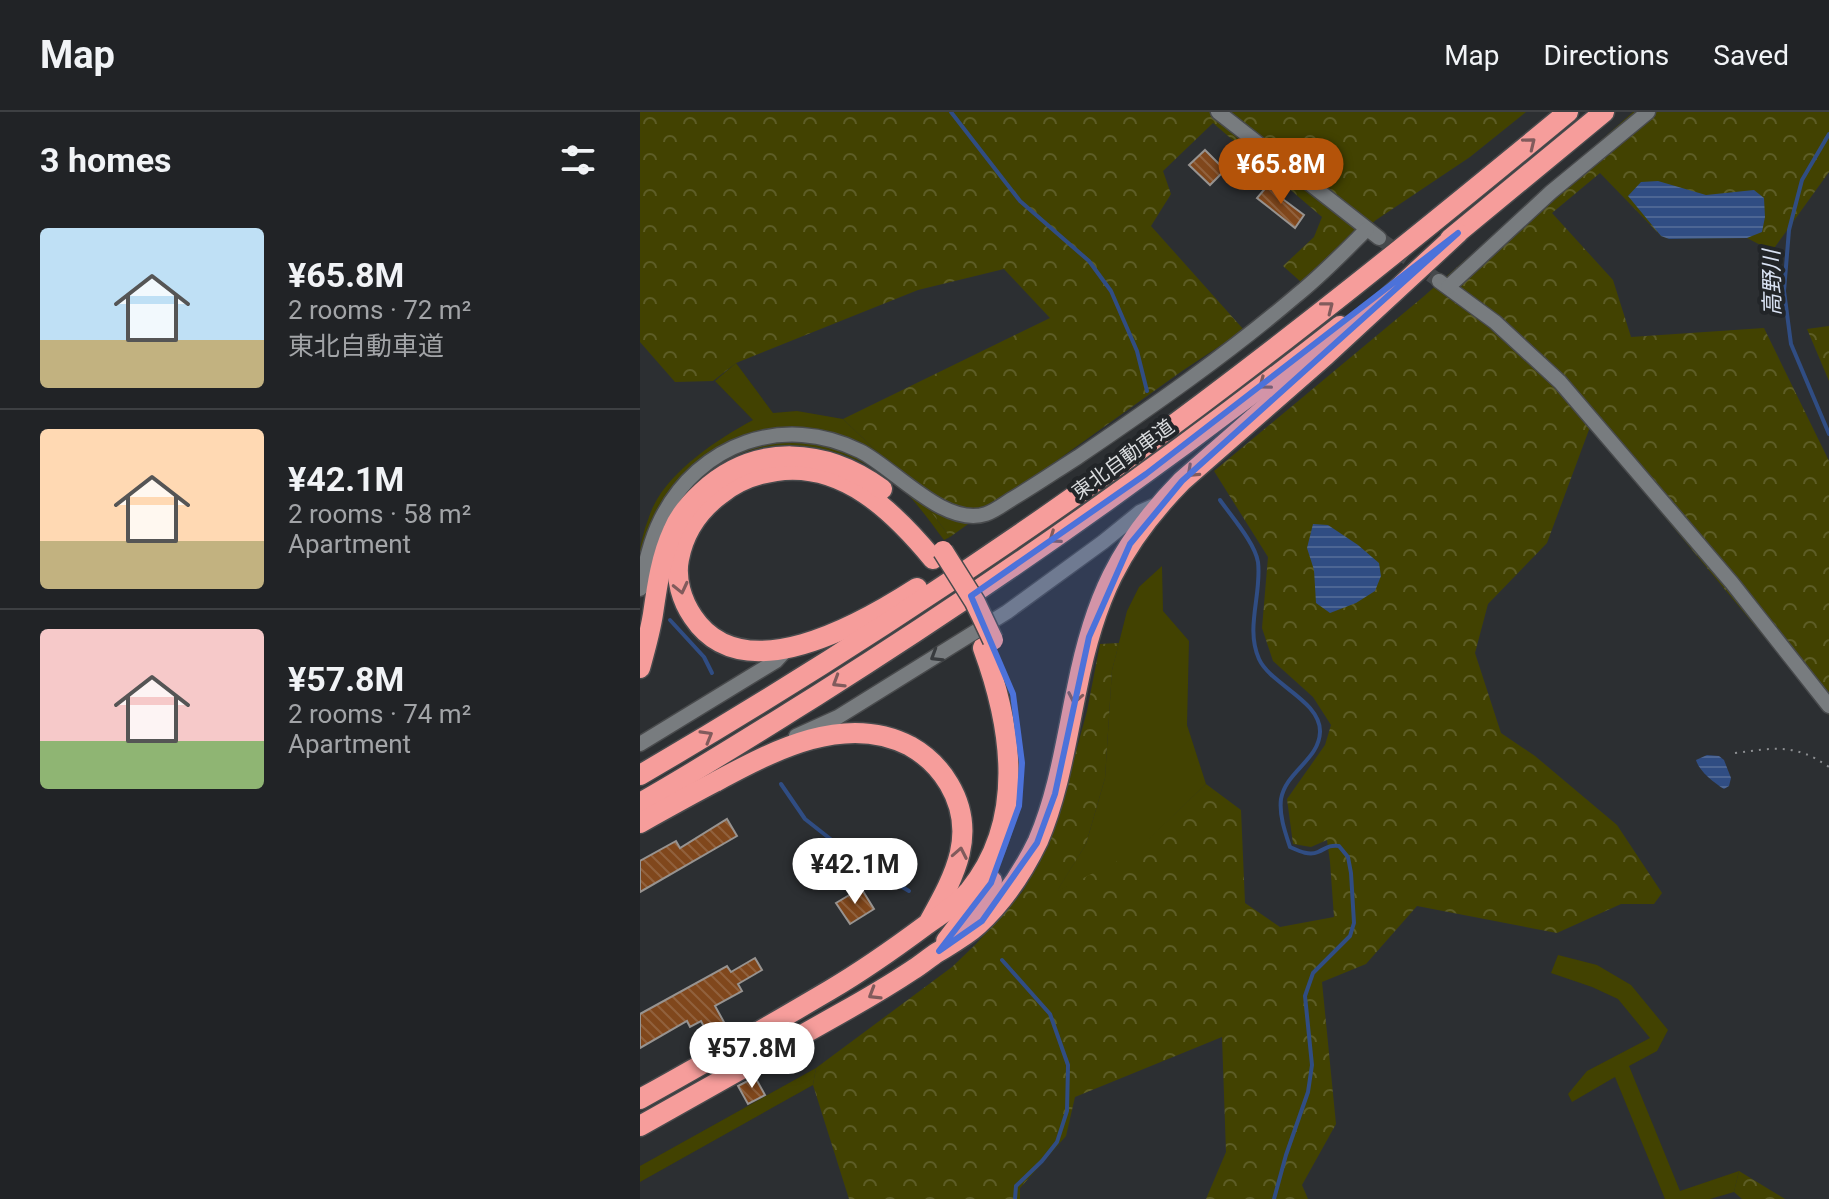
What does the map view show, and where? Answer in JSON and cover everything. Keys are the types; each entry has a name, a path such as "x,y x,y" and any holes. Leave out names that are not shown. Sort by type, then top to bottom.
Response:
{"highway":[{"name":"東北自動車道","path":"640,775 741,716 885,625 1132,455 1356,285 1568,112"},
{"name":"東北自動車道","path":"640,803 727,752 982,589 1146,474 1458,233 1604,112"},
{"path":"640,1126 877,993 963,938 990,913 1037,843 1055,794 1089,637 1105,589 1130,544 1162,502 1213,453 1326,355 1458,233"},
{"path":"938,555 879,503 844,482 805,470 777,471 747,478 712,500 688,533 678,563 678,579 682,596 699,626 713,638 750,652 787,649 861,620 898,600 1132,455"},
{"path":"640,668 661,566 673,529 695,498 724,474 762,459 782,456 821,459 856,472 892,496 907,510 975,602 988,644 1007,736 1009,770 1003,820 990,858 969,891 951,910 857,974 640,1099"},
{"path":"939,951 991,883 1008,848 1019,806 1022,763 1013,694 988,644"},
{"path":"640,823 735,771 791,745 836,734 880,735 920,752 935,764 956,796 963,828 958,864 929,924"}],"street":[{"path":"640,589 652,540 661,519 680,490 702,466 738,445 759,437 798,434 827,438 863,452 938,506 973,517 987,514 1035,486 1186,382 1373,234 1218,112"},
{"path":"1648,112 1443,284 1495,322 1560,382 1732,583 1829,706"},
{"path":"791,745 794,737 838,717 1007,612 1140,512 1162,502"},
{"path":"640,744 776,661 787,649"}],"path":[{"path":"1735,753 1783,747 1814,756 1829,767"}],"highlighted area":[{"path":"1458,233 1182,481 1130,544 1089,637 1055,794 1037,843 982,921 939,951 991,883 1019,806 1022,763 1013,694 971,596 1146,474"}],"green space":[{"path":"640,112 1526,112 1470,157 1376,220 1301,282 1283,266 1314,237 1322,217 1213,123 1163,171 1171,194 1151,226 1244,330 950,537 908,481 843,419 1050,318 1004,269 918,290 736,363 713,381 675,382 640,342"},
{"path":"1633,112 1829,112 1829,172 1772,251 1747,238 1669,239 1661,236 1600,173 1552,213 1613,280 1631,337 1764,328 1829,461 1829,715 1590,427 1547,543 1488,604 1475,653 1501,733 1535,756 1617,825 1662,893 1654,904 1621,904 1557,933 1417,906 1366,964 1322,982 1336,1124 1302,1185 1308,1199 1206,1199 1226,1152 1222,1037 1075,1097 1066,1136 1020,1188 1020,1199 849,1199 813,1085 816,1068 952,967 1023,891 1041,858 1063,800 1087,711 1100,644 1119,643 1112,670 1105,778 1086,844 1057,891 1134,853 1206,784 1241,810 1245,903 1280,927 1334,917 1327,840 1311,847 1293,844 1287,799 1325,745 1331,725 1313,697 1273,661 1262,628 1268,557 1214,471 1423,297"},
{"path":"1829,326 1829,381 1807,329"},
{"path":"736,363 773,413 797,411 843,419 908,481 950,537 944,540 911,497 887,476 869,466 850,457 810,447 769,446 724,461 703,473 677,504 650,561 640,553 651,511 672,479 711,446 753,420 715,381"},
{"path":"1162,566 1163,611 1189,641 1187,725 1206,784 1131,857 1056,892 1086,844 1105,778 1112,670 1127,611 1139,587"},
{"path":"1558,955 1597,965 1631,985 1668,1030 1657,1051 1629,1066 1680,1191 1739,1171 1734,1192 1710,1199 1665,1199 1615,1077 1572,1102 1568,1094 1587,1071 1650,1038 1618,999 1551,973"},
{"path":"816,1068 813,1085 640,1182 640,1166"},
{"path":"1739,1171 1785,1199 1742,1199 1734,1192"}],"water":[{"path":"1658,181 1706,195 1754,190 1764,198 1762,232 1747,238 1669,239 1661,236 1628,196 1641,182"},
{"path":"1313,524 1328,525 1379,563 1381,576 1375,591 1356,603 1330,613 1316,603 1314,570 1307,548"},
{"path":"1707,755 1719,756 1724,760 1731,778 1729,786 1724,789 1707,776 1696,760"}],"building":[{"path":"1205,150 1225,170 1210,185 1189,165"},
{"path":"1268,185 1304,215 1295,228 1257,198"},
{"path":"727,819 737,836 640,892 640,861 676,841 680,848"},
{"path":"810,846 833,865 820,880 797,861"},
{"path":"861,888 874,909 850,924 836,903"},
{"path":"755,958 762,970 738,984 742,991 715,1006 730,1033 713,1043 701,1021 690,1027 687,1021 640,1048 640,1014 727,966 731,972"},
{"path":"755,1077 765,1095 748,1104 738,1086"}],"waterway":[{"path":"951,112 1020,201 1089,261 1111,291 1137,351 1147,391"},
{"name":"高野川","path":"1829,134 1802,180 1789,230 1784,291 1791,344 1829,434"},
{"path":"1220,500 1248,538 1258,562 1254,635 1259,659 1274,677 1313,711 1318,721 1318,742 1289,781 1281,799 1284,829 1290,847 1311,853 1339,846 1348,857 1351,873 1354,923 1350,936 1313,973 1305,996 1312,1065 1308,1092 1274,1199"},
{"path":"670,620 704,657 712,673"},
{"path":"781,784 805,819 857,860 909,891"},
{"path":"1002,960 1050,1014 1068,1065 1067,1111 1057,1142 1016,1186 1015,1199"}],"tunnel":[{"path":"1379,238 1439,281"}]}
